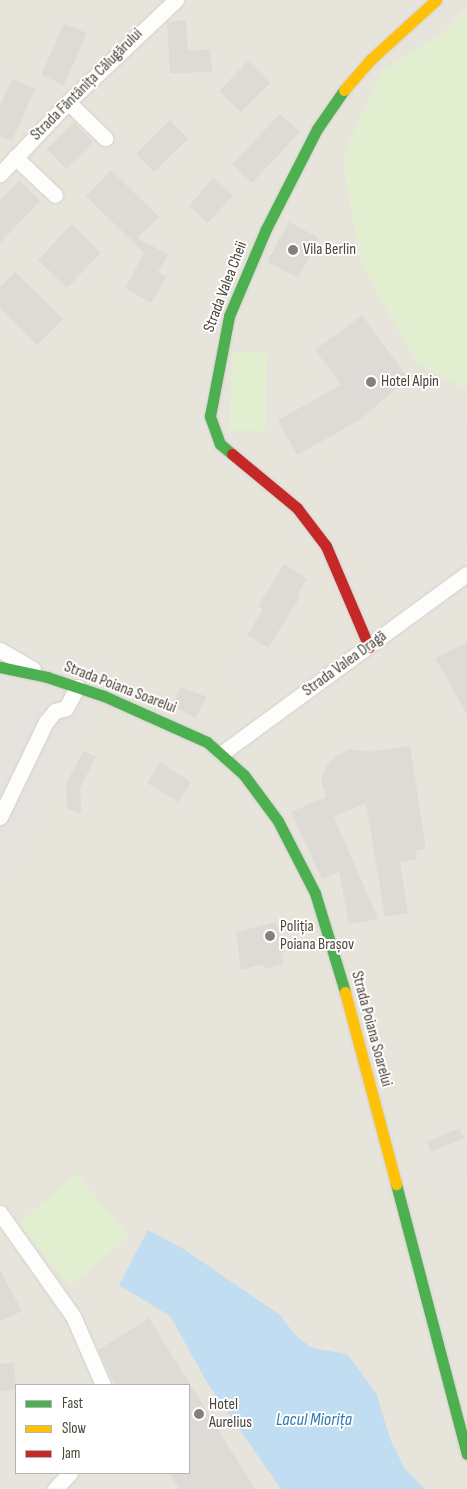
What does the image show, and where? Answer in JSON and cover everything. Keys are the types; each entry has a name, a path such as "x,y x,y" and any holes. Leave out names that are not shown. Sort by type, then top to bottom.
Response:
{"street":[{"name":"Strada Fântânița Călugărului","path":"0,174 68,102 176,0"},
{"name":"Strada Valea Cheii","path":"369,647 326,546 297,508 220,444 212,424 212,400 229,316 265,231 317,128 332,104 370,60 436,0"},
{"path":"68,102 105,138"},
{"path":"15,157 55,195"},
{"name":"Strada Valea Dragă","path":"222,753 467,574"},
{"path":"0,650 47,677"},
{"name":"Strada Poiana Soarelui","path":"0,667 47,677 77,686 169,723 222,753 278,821 315,893 332,943 467,1454"},
{"path":"0,817 46,722 54,711 66,708 77,686"},
{"path":"0,1213 73,1316 103,1384"},
{"path":"56,1489 69,1474"}],"shaded area":[{"path":"0,0 467,0 467,6 446,31 381,72 343,158 361,262 417,363 467,389 467,1489 0,1489"},
{"path":"443,392 467,426 467,547 394,598 314,483"},
{"path":"256,641 296,674 261,702 232,666"},
{"path":"0,678 88,698 73,744 13,865 0,862"},
{"path":"467,1144 467,1181 438,1193 425,1160"}],"green space":[{"path":"467,6 467,389 417,363 361,262 343,158 381,72 446,31"},
{"path":"232,351 267,352 265,431 230,430"},
{"path":"77,1174 129,1237 69,1286 18,1223"}],"water":[{"name":"Lacul Miorița","path":"148,1230 182,1248 280,1315 295,1335 312,1348 347,1354 376,1393 391,1441 405,1469 425,1489 281,1489 208,1384 170,1316 119,1285"}],"building":[{"path":"186,20 188,51 210,49 212,71 170,74 167,22"},
{"path":"64,24 87,33 64,85 41,75"},
{"path":"248,61 270,83 241,112 219,91"},
{"path":"12,79 35,89 12,141 0,136 0,106"},
{"path":"280,114 300,132 252,183 232,164"},
{"path":"170,120 188,139 154,172 136,154"},
{"path":"74,122 93,142 66,169 47,149"},
{"path":"111,170 159,217 138,238 168,255 158,272 166,277 151,303 125,288 144,253 86,196"},
{"path":"213,178 233,195 208,223 189,206"},
{"path":"19,180 40,201 0,243 0,200"},
{"name":"Vila Berlin","path":"289,222 319,238 298,278 267,262"},
{"path":"72,224 101,253 67,288 38,260"},
{"path":"15,272 63,319 37,345 0,308 0,287"},
{"name":"Hotel Alpin","path":"362,315 408,378 360,420 297,455 278,420 341,385 315,350"},
{"path":"284,564 307,579 297,594 300,597 268,648 247,635 263,609 258,606"},
{"path":"467,642 467,714 435,658"},
{"path":"181,687 207,697 195,718 172,705"},
{"path":"410,746 426,849 416,850 417,859 400,862 408,913 385,917 366,803 334,817 378,919 349,924 339,872 322,879 291,812 326,797 321,780 326,767 337,755 350,749 368,752"},
{"path":"84,751 96,757 80,788 82,814 67,809 66,783"},
{"path":"160,762 191,782 178,802 147,783"},
{"path":"276,922 284,953 281,954 283,964 264,969 263,964 241,970 236,932"},
{"path":"459,1128 464,1138 431,1152 427,1142"},
{"path":"0,1270 22,1311 0,1321"},
{"name":"Hotel Aurelius","path":"149,1318 190,1384 115,1384 98,1350"},
{"path":"14,1362 15,1389 0,1392 0,1364"},
{"name":"Hotel Aurelius","path":"190,1384 255,1489 179,1489 170,1474 190,1474"}],"traffic: fast":[{"path":"232,454 220,444 210,416 229,316 265,231 317,129 344,90"},
{"path":"0,667 47,677 104,696 207,742 244,775 278,821 315,893 345,992"},
{"path":"396,1184 467,1454"}],"traffic: slow":[{"path":"344,90 370,60 436,0"},
{"path":"345,992 396,1184"}],"traffic: jam":[{"path":"232,454 297,508 326,546 369,647"}],"place":[{"name":"Vila Berlin","path":"293,250"},
{"name":"Hotel Alpin","path":"371,382"},
{"name":"Poliția Poiana Brașov","path":"270,936"},
{"name":"Hotel Aurelius","path":"199,1414"}]}
